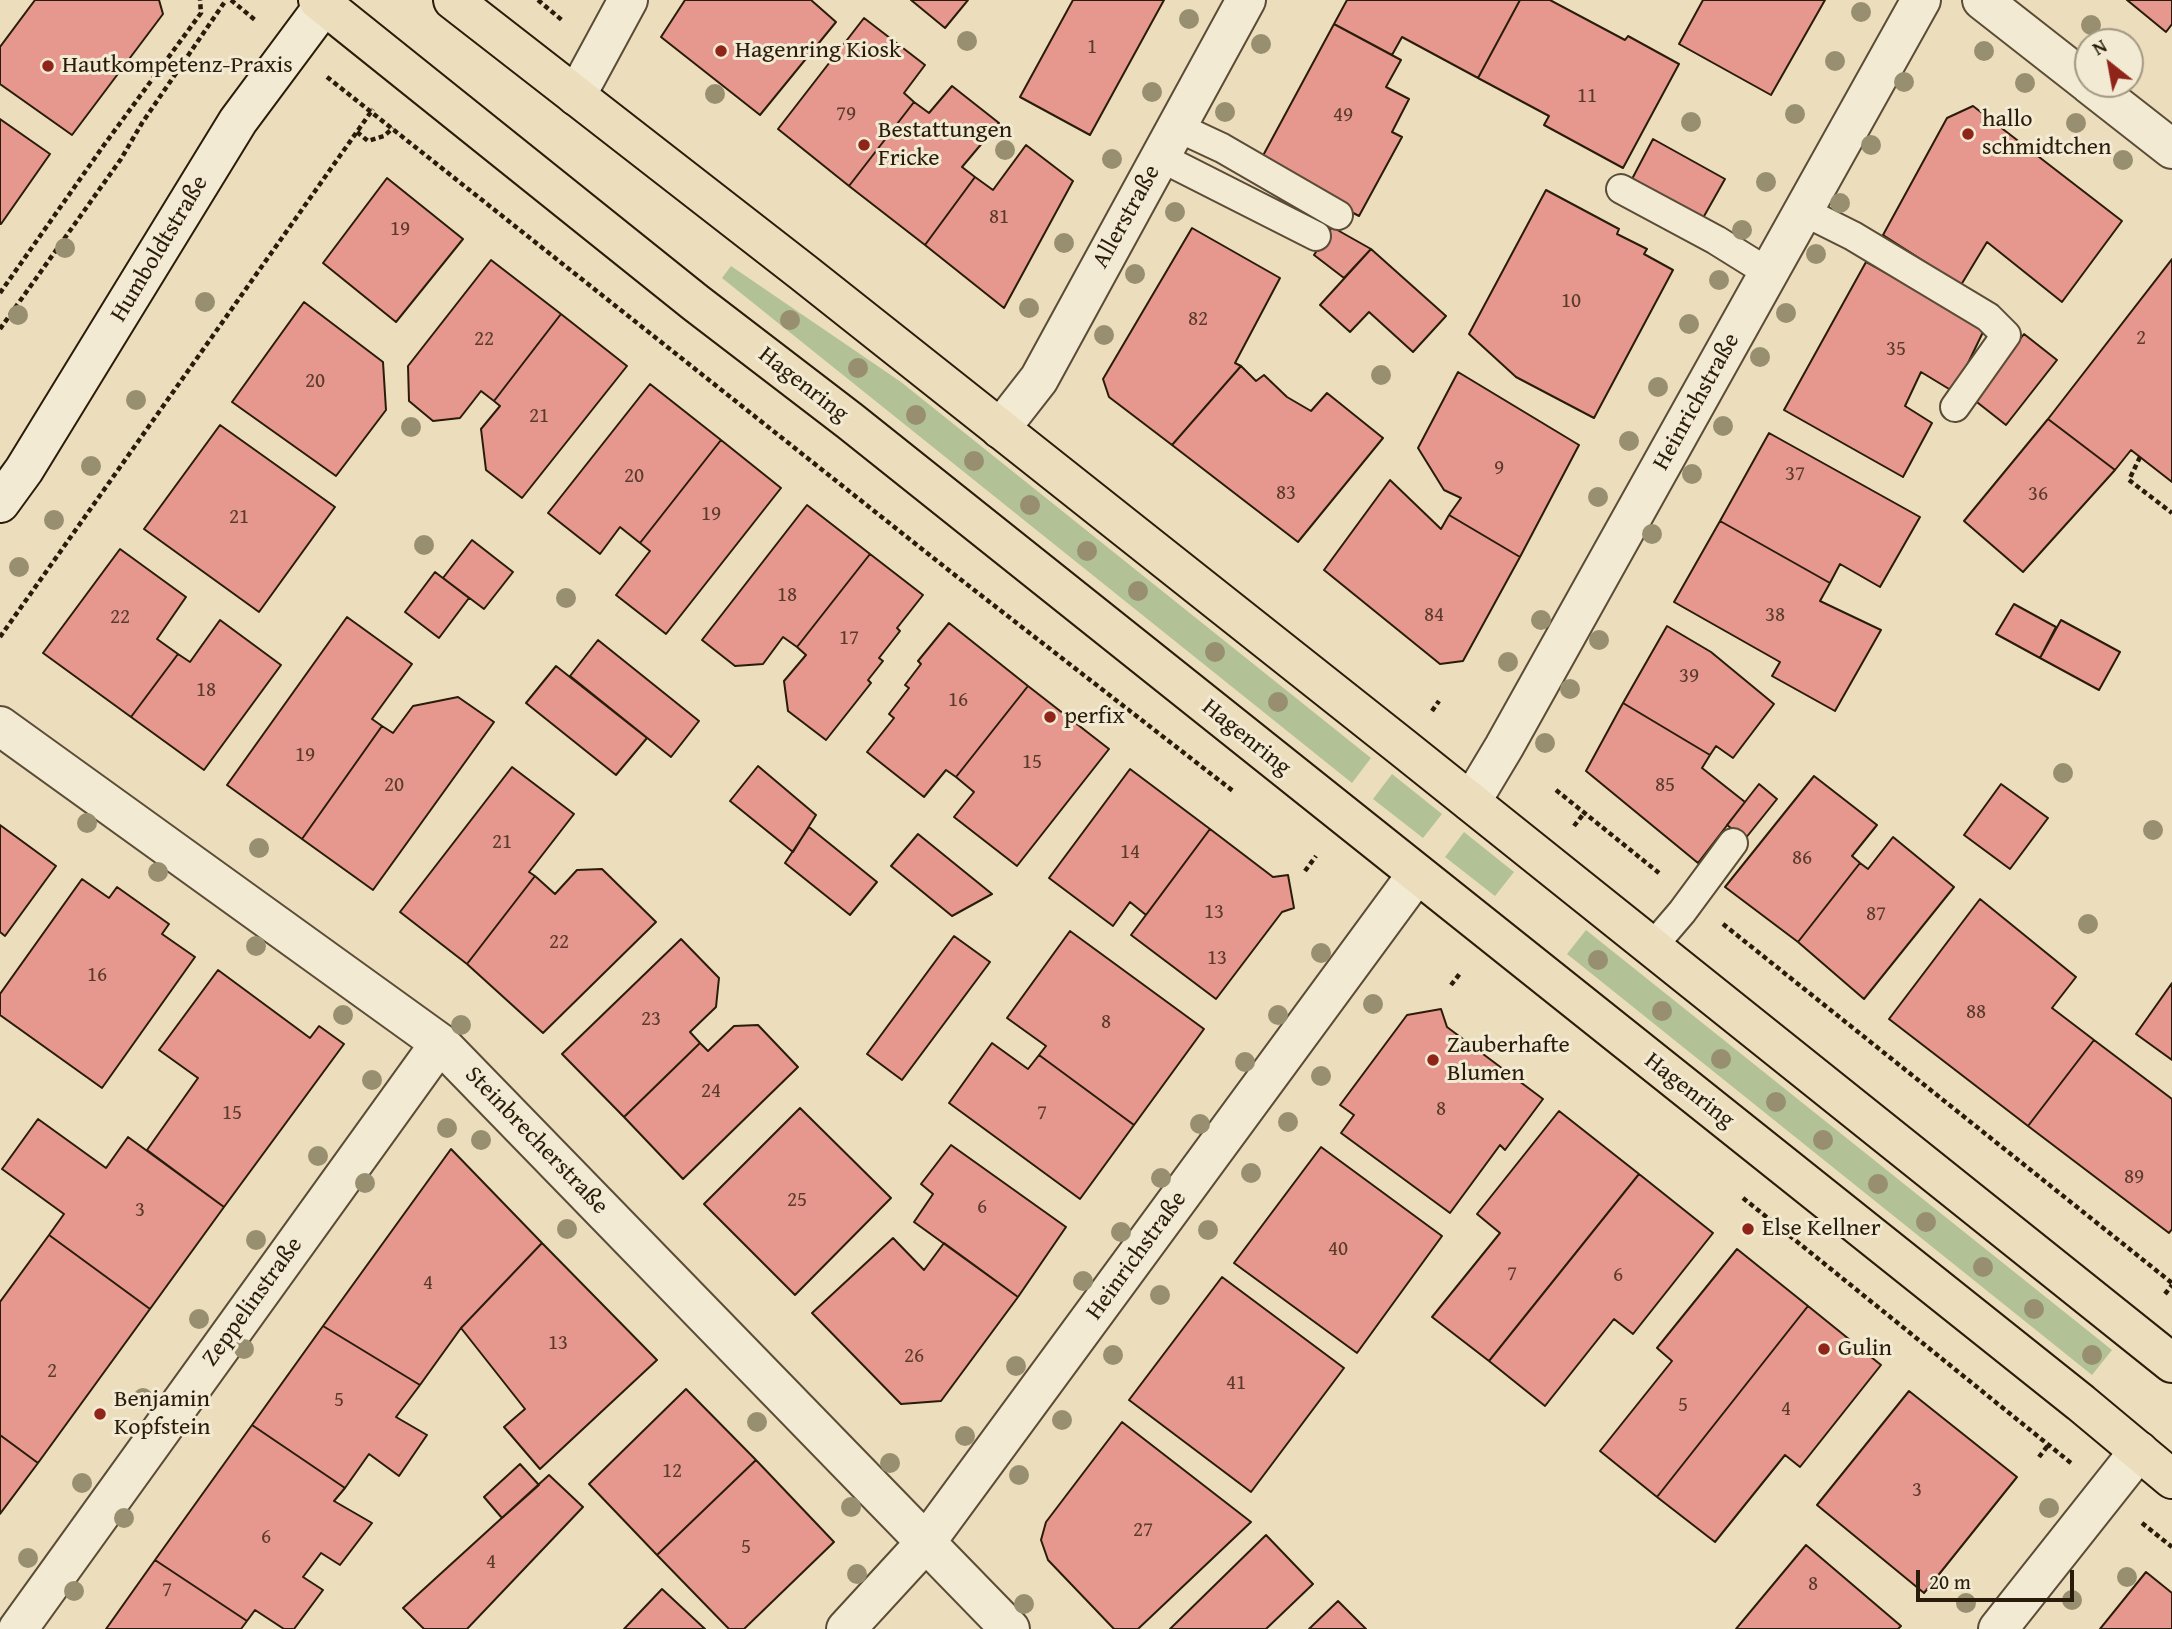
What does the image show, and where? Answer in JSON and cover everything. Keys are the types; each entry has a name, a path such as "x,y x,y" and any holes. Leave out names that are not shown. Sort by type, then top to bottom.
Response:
{"main road":[{"path":"453,0 1471,802 2172,1363"},
{"name":"Hagenring","path":"323,2 685,294 850,421 2172,1479"}],"street":[{"path":"576,96 628,0"},
{"name":"Allerstraße","path":"1000,429 1038,379 1246,0"},
{"path":"1982,0 2074,71"},
{"name":"Humboldtstraße","path":"0,503 31,459 238,121 323,2"},
{"name":"Heinrichstraße","path":"1471,802 1803,211 1914,2"},
{"path":"2108,98 2172,149"},
{"name":"Steinbrecherstraße","path":"0,726 440,1043 1010,1629"},
{"name":"Heinrichstraße","path":"846,1629 926,1542 1417,874"},
{"name":"Zeppelinstraße","path":"18,1629 440,1043"},
{"path":"1997,1629 2139,1451"}],"lane":[{"path":"1168,142 1222,148 1338,215"},
{"path":"1168,142 1316,236"},
{"path":"1621,189 1769,272"},
{"path":"1803,211 1853,236 1988,317 2006,335 1955,407"},
{"path":"1652,947 1733,843"}],"path":[{"path":"0,293 201,13 200,0"},
{"path":"0,329 121,159 226,0"},
{"path":"201,13 211,21"},
{"path":"0,636 372,111 941,564 1239,796"},
{"path":"357,132 368,141 384,136 393,128"},
{"path":"2140,457 2129,480 2172,513"},
{"path":"1431,712 1439,701"},
{"path":"1556,790 2172,1284 2165,1294"},
{"path":"1573,828 1584,813"},
{"path":"1306,871 1316,856 1326,864"},
{"path":"1451,985 1461,972"},
{"path":"1739,1195 2049,1444 2039,1457"},
{"path":"2151,1530 2172,1547"}],"green space":[{"path":"731,266 901,382 1371,758 1352,783 722,278"},
{"path":"1392,774 1442,814 1423,838 1373,799"},
{"path":"1464,832 1514,872 1495,896 1445,857"},
{"path":"1586,930 2112,1350 2092,1375 1567,954"}],"building":[{"path":"35,0 159,0 163,14 72,135 0,84 0,47"},
{"path":"685,0 811,0 836,22 760,115 661,37"},
{"path":"911,0 968,0 945,28"},
{"path":"1073,0 1164,0 1090,135 1020,97"},
{"path":"1347,0 1520,0 1478,78 1402,37 1392,55 1334,24"},
{"path":"1520,0 1550,0 1625,40 1628,36 1679,64 1623,168 1544,125 1549,116 1478,78"},
{"path":"1703,0 1825,0 1771,95 1679,44"},
{"path":"2127,0 2172,0 2172,24 2166,32"},
{"path":"864,18 925,65 904,93 914,102 849,186 778,129"},
{"path":"1334,24 1401,60 1386,87 1409,99 1392,132 1402,137 1359,216 1259,163"},
{"path":"952,86 999,123 962,167 975,177 925,245 849,186 914,102 929,113"},
{"path":"1973,106 2122,221 2062,302 1987,242 1961,285 1883,235 1947,118"},
{"path":"0,119 50,154 1,224 0,224"},
{"path":"1653,139 1725,179 1703,218 1632,179"},
{"path":"1026,145 1073,181 1004,308 925,245 975,177 993,190"},
{"path":"387,178 463,239 396,322 323,263"},
{"path":"1546,190 1619,229 1617,234 1647,249 1644,254 1673,270 1594,418 1516,377 1469,334"},
{"path":"1332,227 1371,249 1344,278 1314,255"},
{"path":"1192,228 1280,278 1235,363 1241,366 1172,445 1109,397 1103,379"},
{"path":"1371,249 1446,316 1413,352 1369,312 1350,332 1320,305"},
{"path":"2172,259 2172,482 2131,450 2115,470 2048,419"},
{"path":"491,260 561,314 494,401 481,391 460,418 433,421 409,401 408,366"},
{"path":"1866,262 1985,328 1954,392 1921,372 1905,406 1932,423 1903,477 1784,410"},
{"path":"304,302 383,362 386,410 336,476 232,402"},
{"path":"561,314 627,366 522,498 486,470 481,429 500,406 494,401"},
{"path":"2024,334 2057,360 2006,425 1973,399"},
{"path":"1241,366 1256,381 1264,375 1287,397 1311,411 1327,393 1383,438 1298,542 1172,445"},
{"path":"1458,372 1579,445 1520,557 1449,515 1461,498 1444,490 1418,448"},
{"path":"650,384 721,440 640,543 620,527 600,554 548,513"},
{"path":"2048,419 2115,470 2023,572 1964,521"},
{"path":"220,425 335,507 259,612 144,529"},
{"path":"1769,433 1920,517 1880,587 1840,564 1830,583 1720,521"},
{"path":"721,440 781,488 666,634 616,595 650,551 640,543"},
{"path":"1390,480 1441,529 1449,515 1520,557 1463,661 1440,664 1324,570"},
{"path":"807,505 870,554 797,647 783,637 763,664 735,666 702,640"},
{"path":"1720,521 1830,583 1820,601 1881,630 1835,711 1772,676 1780,662 1674,602"},
{"path":"472,540 513,572 484,609 443,578"},
{"path":"120,549 186,597 157,639 178,654 131,717 43,653"},
{"path":"870,554 923,595 897,628 900,631 879,658 883,661 868,680 871,683 826,740 788,711 784,681 806,655 797,647"},
{"path":"435,572 469,598 439,638 405,612"},
{"path":"2014,604 2056,627 2040,658 1996,634"},
{"path":"347,617 412,664 372,719 382,726 302,839 227,785"},
{"path":"220,620 281,665 204,770 131,717 178,654 190,662"},
{"path":"2061,620 2120,652 2099,690 2040,658"},
{"path":"949,623 1028,686 956,777 946,770 924,797 867,752 894,718 889,714 909,688 905,685 921,664 918,661"},
{"path":"1667,626 1711,652 1774,704 1733,758 1716,746 1710,755 1623,703"},
{"path":"598,640 699,721 671,757 570,676"},
{"path":"556,666 647,738 616,775 526,703"},
{"path":"1028,686 1109,749 1017,866 954,817 974,792 956,777"},
{"path":"458,697 494,722 373,890 302,839 382,726 393,733 413,706"},
{"path":"1623,703 1710,755 1702,768 1745,802 1698,863 1586,771"},
{"path":"758,766 816,815 793,852 730,801"},
{"path":"512,767 574,814 529,872 535,876 467,964 400,912"},
{"path":"1130,769 1210,829 1146,915 1130,902 1113,926 1049,878"},
{"path":"1814,776 1877,825 1852,856 1860,863 1798,942 1725,887"},
{"path":"1759,784 1777,799 1745,839 1727,825"},
{"path":"2001,784 2048,818 2010,869 1964,835"},
{"path":"0,825 56,866 5,936 0,932"},
{"path":"809,827 877,882 850,915 785,863"},
{"path":"1210,829 1273,877 1288,875 1294,908 1282,912 1216,999 1131,935"},
{"path":"918,834 992,894 952,916 891,866"},
{"path":"1893,837 1954,887 1864,999 1798,942 1860,863 1868,869"},
{"path":"602,869 656,922 543,1033 467,964 535,876 555,894 577,870"},
{"path":"82,879 109,898 117,887 169,924 162,934 195,957 102,1088 0,1015 0,994"},
{"path":"1980,899 2076,977 2052,1008 2094,1040 2028,1126 1889,1019"},
{"path":"1070,931 1204,1029 1134,1125 1039,1055 1046,1046 1007,1018"},
{"path":"954,936 990,962 902,1080 867,1054"},
{"path":"681,939 719,978 716,1007 690,1032 700,1043 624,1117 562,1054"},
{"path":"218,970 310,1038 319,1026 344,1044 224,1207 147,1150 198,1078 159,1050"},
{"path":"2172,983 2172,1060 2136,1034"},
{"path":"1441,1009 1447,1027 1543,1099 1505,1150 1500,1145 1450,1213 1341,1133 1354,1115 1340,1105 1407,1015"},
{"path":"758,1025 798,1067 683,1179 624,1117 700,1043 708,1051 734,1026"},
{"path":"2094,1040 2172,1099 2172,1229 2169,1233 2028,1126"},
{"path":"992,1043 1028,1069 1039,1055 1134,1125 1080,1199 949,1103"},
{"path":"800,1108 891,1198 795,1295 704,1204"},
{"path":"1559,1111 1639,1174 1489,1361 1432,1317 1500,1233 1477,1214"},
{"path":"38,1119 106,1168 128,1137 224,1207 150,1309 49,1235 64,1214 2,1169"},
{"path":"951,1145 1066,1227 1018,1297 914,1222 933,1194 921,1184"},
{"path":"1321,1147 1442,1236 1357,1353 1234,1263"},
{"path":"451,1149 542,1243 461,1328 420,1385 323,1326"},
{"path":"1639,1174 1713,1233 1633,1334 1614,1319 1545,1406 1489,1361"},
{"path":"49,1235 150,1309 38,1463 0,1435 0,1302"},
{"path":"893,1238 924,1270 944,1243 1018,1297 941,1401 901,1404 812,1313"},
{"path":"542,1243 657,1360 540,1469 504,1427 525,1409 461,1328"},
{"path":"1737,1249 1808,1306 1657,1497 1600,1451 1672,1361 1657,1348"},
{"path":"1222,1277 1344,1368 1251,1492 1129,1400"},
{"path":"1808,1306 1881,1365 1800,1467 1785,1455 1715,1542 1657,1497"},
{"path":"323,1326 420,1385 396,1417 427,1435 399,1476 369,1454 345,1488 252,1425"},
{"path":"686,1389 756,1460 657,1555 589,1484"},
{"path":"1909,1391 2017,1477 1924,1593 1817,1505"},
{"path":"1122,1422 1251,1522 1138,1629 1114,1629 1048,1560 1041,1540 1046,1522"},
{"path":"252,1425 345,1488 334,1501 372,1523 340,1565 321,1553 303,1577 323,1590 294,1629 284,1629 255,1610 247,1621 155,1560"},
{"path":"0,1435 38,1463 0,1514"},
{"path":"756,1460 834,1542 744,1629 729,1629 657,1555"},
{"path":"520,1464 539,1485 502,1518 484,1497"},
{"path":"549,1475 583,1507 467,1629 424,1629 403,1608"},
{"path":"1266,1535 1313,1584 1266,1629 1170,1629"},
{"path":"1806,1545 1901,1626 1898,1629 1736,1629"},
{"path":"155,1560 247,1621 241,1629 106,1629"},
{"path":"2146,1572 2172,1593 2172,1629 2100,1629"},
{"path":"662,1589 705,1629 624,1629"},
{"path":"1338,1601 1366,1629 1309,1629"}],"place":[{"name":"Hagenring Kiosk","path":"721,51"},
{"name":"Hautkompetenz-Praxis","path":"48,66"},
{"name":"hallo schmidtchen","path":"1968,134"},
{"name":"Bestattungen Fricke","path":"864,145"},
{"name":"perfix","path":"1050,717"},
{"name":"Zauberhafte Blumen","path":"1433,1060"},
{"name":"Else Kellner","path":"1748,1229"},
{"name":"Gulin","path":"1824,1349"},
{"name":"Benjamin Kopfstein","path":"100,1414"}]}
